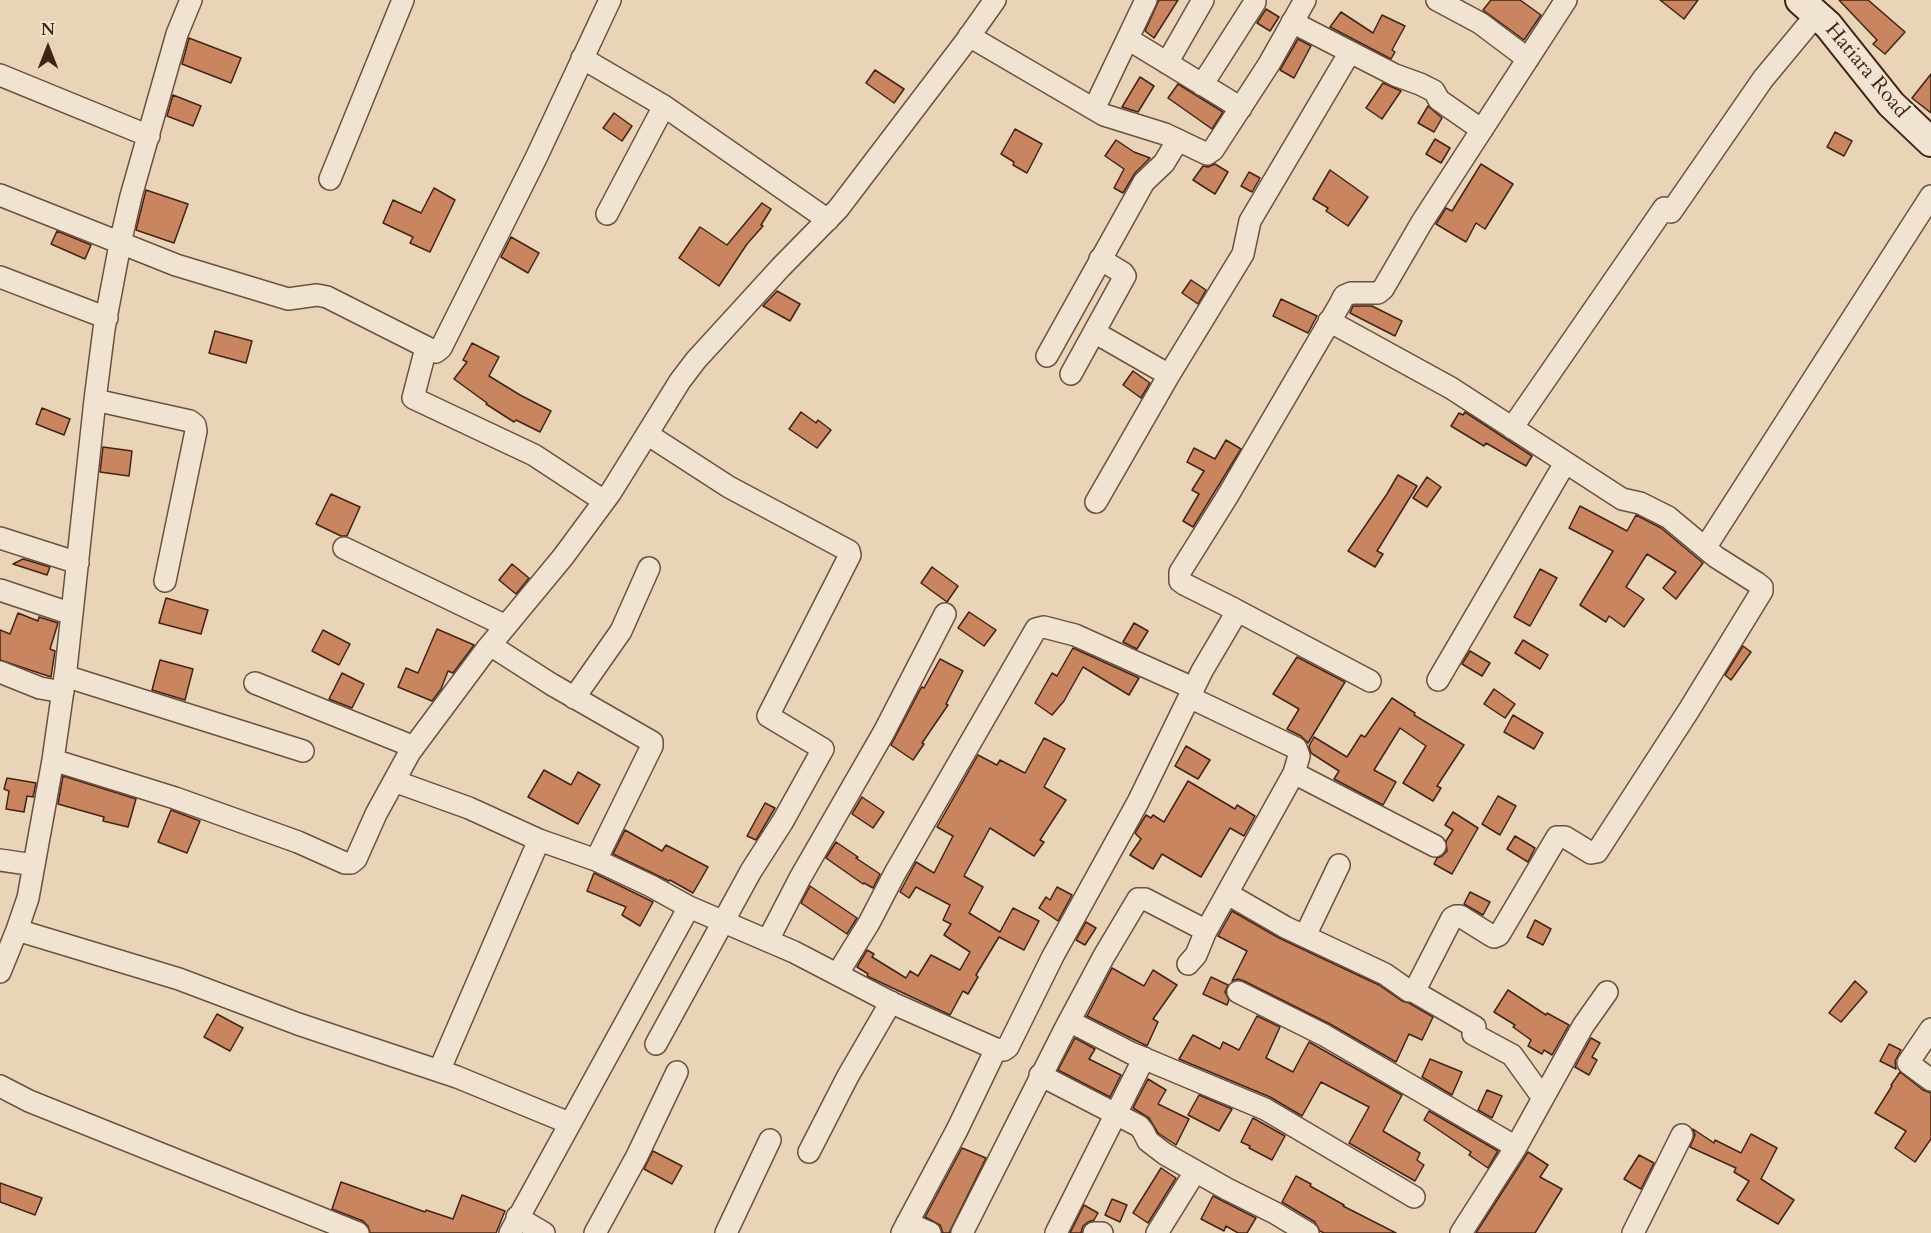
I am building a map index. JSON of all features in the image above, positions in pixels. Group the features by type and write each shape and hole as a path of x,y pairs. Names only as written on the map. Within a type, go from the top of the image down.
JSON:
{"street":[{"path":"0,972 28,898 53,760 64,684 95,400 120,244 131,196 177,34 191,0"},
{"path":"330,179 403,0"},
{"path":"0,195 176,265 288,299 327,297 436,352 441,348 536,159 610,0"},
{"path":"53,760 175,798 298,843 345,863 351,863 356,859 394,781 414,747 490,645 563,556 604,501 680,381 696,360 781,267 828,220 994,0"},
{"path":"1094,109 1146,0"},
{"path":"1167,63 1203,0"},
{"path":"969,36 1111,118 1165,134 1204,153 1210,153 1269,64 1305,0"},
{"path":"1437,0 1480,23 1528,59"},
{"path":"1370,681 1184,584 1180,581 1180,572 1227,497 1344,297 1351,293 1378,293 1383,289 1422,222 1566,0"},
{"path":"1202,84 1255,2"},
{"path":"1512,428 1763,79 1808,5"},
{"name":"Hatiara Road","path":"1808,5 1891,104 1931,142"},
{"path":"1292,22 1395,75 1434,91 1439,100 1482,130"},
{"path":"1128,39 1241,108"},
{"path":"1096,502 1169,375 1243,254 1250,221 1350,52"},
{"path":"582,58 664,106 828,220"},
{"path":"0,75 149,136"},
{"path":"607,214 664,106"},
{"path":"1047,356 1144,182 1164,163 1178,140"},
{"path":"1706,548 1931,196"},
{"path":"1071,374 1125,276 1100,259"},
{"path":"0,276 107,318"},
{"path":"1329,321 1451,388 1622,499 1641,503 1668,517 1716,557 1762,587 1762,591 1695,700 1597,852 1591,853 1565,837 1557,837 1497,936 1492,936 1460,916 1452,918 1418,988 1413,992"},
{"path":"1094,332 1169,375"},
{"path":"426,348 413,398 534,455 604,501"},
{"path":"95,400 190,421 195,425 196,432 165,581"},
{"path":"647,434 729,487 850,553 768,716 823,749 783,821 751,871 656,1044"},
{"path":"1438,680 1565,463"},
{"path":"0,538 78,563"},
{"path":"344,548 506,626"},
{"path":"574,698 621,631 649,568"},
{"path":"0,590 72,614"},
{"path":"394,781 468,808 539,840 596,860 689,907 768,940 838,973 854,984 891,1002 1000,1050 1008,1047 1053,956 1137,802 1191,693 1235,615 1234,609"},
{"path":"768,940 800,878 884,732 945,614"},
{"path":"838,973 869,923 895,873 1036,629 1044,627 1075,635 1296,748 1299,756 1294,773 1205,933 1196,955 1188,964"},
{"path":"490,645 653,744 596,860"},
{"path":"0,672 40,688 64,684 303,751"},
{"path":"255,683 414,747"},
{"path":"1294,773 1435,846"},
{"path":"439,1071 539,840"},
{"path":"0,860 34,865"},
{"path":"1305,936 1339,865"},
{"path":"1228,894 1305,936 1385,974 1474,1030 1512,1055 1543,1098"},
{"path":"962,1233 1069,1021 1138,899 1145,898 1199,927 1205,933"},
{"path":"544,1233 513,1225 689,907"},
{"path":"17,930 179,979 298,1024 439,1071 569,1124"},
{"path":"1238,992 1324,1035 1516,1147"},
{"path":"1461,1233 1516,1147 1583,1026 1607,992"},
{"path":"809,1152 848,1076 891,1002"},
{"path":"1069,1021 1144,1058 1265,1109 1414,1197"},
{"path":"1931,1029 1908,1063 1931,1080"},
{"path":"930,1233 905,1228 957,1130 996,1049"},
{"path":"1056,1233 1144,1058"},
{"path":"595,1233 637,1156 677,1072"},
{"path":"1041,1075 1139,1126 1148,1141 1195,1172 1268,1209 1308,1233"},
{"path":"0,1086 29,1101 358,1233"},
{"path":"1633,1233 1682,1135"},
{"path":"726,1233 770,1140"},
{"path":"1157,1233 1195,1172"},
{"path":"1094,1233 1102,1233"}],"building":[{"path":"1159,0 1178,0 1154,38 1145,31"},
{"path":"1491,0 1520,0 1541,15 1524,40 1483,10"},
{"path":"1660,0 1698,0 1684,19"},
{"path":"1839,0 1868,0 1905,32 1885,54 1873,44 1877,40"},
{"path":"1266,9 1279,17 1270,31 1257,23"},
{"path":"1341,12 1373,33 1382,15 1405,26 1392,50 1395,52 1391,59 1330,27"},
{"path":"189,38 241,58 231,83 182,64"},
{"path":"1298,39 1311,46 1294,78 1280,70"},
{"path":"875,70 904,89 894,103 866,83"},
{"path":"1931,74 1931,113 1912,98"},
{"path":"1140,77 1154,86 1138,112 1122,107"},
{"path":"1383,83 1401,91 1382,119 1366,108"},
{"path":"1178,84 1223,112 1212,129 1168,98"},
{"path":"173,95 201,106 193,126 167,116"},
{"path":"1428,106 1442,118 1434,132 1418,123"},
{"path":"614,113 632,126 622,141 603,128"},
{"path":"1015,129 1042,144 1027,173 1013,165 1014,162 1001,154"},
{"path":"1835,132 1852,141 1844,156 1827,147"},
{"path":"1435,139 1450,148 1441,163 1426,154"},
{"path":"1116,140 1134,152 1150,158 1135,173 1123,193 1114,188 1124,169 1105,156"},
{"path":"1215,164 1228,172 1215,194 1193,180 1203,166 1208,167"},
{"path":"1481,164 1513,184 1485,229 1476,223 1466,242 1436,224 1446,208 1452,211"},
{"path":"1330,170 1368,197 1348,226 1326,211 1328,208 1313,199"},
{"path":"1249,172 1260,178 1252,192 1241,186"},
{"path":"434,188 455,200 430,252 410,243 413,237 383,223 393,200 421,213"},
{"path":"146,190 188,204 174,243 136,230"},
{"path":"762,203 771,209 761,225 763,226 747,244 719,286 679,258 700,227 727,245"},
{"path":"57,231 91,245 85,259 51,244"},
{"path":"511,237 539,253 528,273 501,257"},
{"path":"1191,280 1206,290 1198,304 1182,293"},
{"path":"777,291 800,304 790,321 763,306"},
{"path":"1281,299 1317,316 1308,333 1273,316"},
{"path":"1353,306 1372,306 1402,321 1395,336 1350,313"},
{"path":"215,331 252,341 246,363 209,353"},
{"path":"472,343 499,357 489,376 551,411 540,432 516,420 514,422 454,379 467,362 463,360"},
{"path":"1133,371 1150,383 1141,398 1123,385"},
{"path":"42,408 70,419 64,435 36,424"},
{"path":"801,412 816,423 818,420 831,430 817,448 789,429"},
{"path":"1465,412 1532,456 1526,466 1486,443 1484,446 1451,426 1459,413 1463,415"},
{"path":"1226,440 1241,449 1193,527 1183,521 1199,494 1192,490 1204,471 1187,462 1194,448 1215,459"},
{"path":"103,447 132,451 129,476 100,472"},
{"path":"1398,475 1417,486 1377,551 1383,554 1375,567 1348,551"},
{"path":"1427,477 1441,487 1427,507 1413,498"},
{"path":"331,494 360,507 347,536 341,536 316,524"},
{"path":"1580,506 1627,531 1636,515 1661,528 1703,563 1676,599 1663,588 1676,572 1647,554 1626,587 1644,599 1624,627 1609,616 1606,622 1580,605 1613,551 1569,528"},
{"path":"23,559 50,567 47,575 13,564"},
{"path":"512,564 529,578 516,594 499,580"},
{"path":"932,567 958,586 947,602 921,583"},
{"path":"1540,569 1557,578 1530,626 1514,617"},
{"path":"166,598 208,610 201,634 159,623"},
{"path":"969,612 996,630 984,646 958,628"},
{"path":"18,613 38,621 39,617 58,623 50,649 55,651 51,677 0,660 0,630 10,634"},
{"path":"1134,623 1148,631 1137,649 1123,642"},
{"path":"437,629 474,645 453,673 448,671 441,689 432,701 398,687 406,668 418,673"},
{"path":"323,630 350,644 339,665 312,651"},
{"path":"1523,640 1548,655 1540,669 1515,653"},
{"path":"1743,646 1751,652 1731,680 1725,675"},
{"path":"1073,648 1139,678 1129,695 1083,667 1064,701 1052,715 1035,703 1052,673 1057,676"},
{"path":"1470,651 1490,663 1482,676 1462,664"},
{"path":"1297,657 1345,682 1308,743 1301,736 1287,729 1299,709 1273,694"},
{"path":"940,659 963,671 946,704 948,705 913,760 891,745 921,688 924,688"},
{"path":"160,660 193,669 185,700 152,690"},
{"path":"342,673 364,684 352,708 329,699"},
{"path":"1494,689 1515,704 1505,718 1484,704"},
{"path":"1392,698 1415,713 1414,715 1464,745 1437,786 1441,788 1433,801 1403,783 1426,746 1400,728 1374,770 1396,782 1383,805 1334,779 1339,771 1311,753 1309,746 1314,737 1347,757 1361,735 1365,737"},
{"path":"1513,715 1543,733 1534,749 1504,732"},
{"path":"1044,738 1065,749 1044,787 1066,800 1040,840 1044,842 1034,856 990,828 964,876 983,887 969,913 1000,932 1013,908 1039,921 1024,950 999,937 976,975 978,977 968,994 963,991 950,1015 867,976 868,974 857,967 867,950 874,954 872,957 906,978 910,971 918,976 931,955 960,970 970,952 944,935 951,924 943,920 950,905 916,887 909,898 900,892 916,862 934,873 953,836 937,827 978,755 997,765 1000,760 1025,773"},
{"path":"1186,746 1210,760 1198,779 1175,766"},
{"path":"544,770 571,785 578,772 600,785 578,824 528,797"},
{"path":"63,776 136,799 128,827 103,821 104,817 58,804"},
{"path":"7,778 36,783 33,797 27,796 24,812 6,809 9,791 4,789"},
{"path":"1188,781 1235,809 1237,805 1255,816 1244,836 1230,828 1201,877 1162,854 1153,869 1130,855 1141,839 1135,833 1146,815 1151,818 1153,815 1164,822"},
{"path":"1498,796 1516,806 1500,835 1482,824"},
{"path":"862,797 884,812 873,828 852,814"},
{"path":"765,803 775,808 756,840 747,836"},
{"path":"171,810 200,821 187,853 158,842"},
{"path":"1453,812 1478,828 1452,874 1434,864 1437,858 1447,851 1446,841 1453,830 1445,825"},
{"path":"625,830 662,851 666,845 708,867 693,893 613,854"},
{"path":"1515,836 1535,848 1528,862 1507,849"},
{"path":"836,842 880,874 873,888 863,884 826,858"},
{"path":"594,873 653,902 640,926 622,915 626,907 587,891"},
{"path":"810,886 857,918 847,934 801,903"},
{"path":"1057,887 1072,895 1058,921 1039,908 1046,897 1050,900"},
{"path":"1470,892 1490,902 1483,915 1464,904"},
{"path":"1232,911 1279,938 1379,985 1402,1001 1433,1017 1422,1040 1409,1034 1396,1062 1330,1024 1244,981 1238,979 1232,981 1247,951 1218,936"},
{"path":"1535,920 1551,929 1543,945 1527,937"},
{"path":"1086,922 1096,928 1085,945 1076,940"},
{"path":"1112,968 1144,986 1153,970 1177,985 1153,1019 1158,1022 1147,1046 1087,1016"},
{"path":"1211,977 1228,985 1225,992 1229,1000 1227,1005 1203,994"},
{"path":"1855,981 1867,992 1841,1022 1829,1013"},
{"path":"1508,990 1546,1015 1547,1013 1569,1025 1552,1055 1544,1050 1542,1054 1528,1046 1531,1040 1513,1027 1515,1025 1494,1012"},
{"path":"217,1014 243,1028 230,1051 204,1037"},
{"path":"1257,1016 1280,1027 1266,1058 1293,1072 1309,1042 1402,1095 1383,1131 1420,1153 1417,1160 1424,1165 1415,1181 1349,1143 1369,1107 1321,1082 1302,1116 1270,1097 1179,1059 1193,1035 1220,1049 1223,1042 1239,1050"},
{"path":"1075,1038 1095,1049 1089,1059 1121,1075 1110,1097 1058,1070"},
{"path":"1591,1038 1600,1043 1592,1057 1597,1060 1589,1075 1575,1067"},
{"path":"1889,1044 1901,1050 1895,1061 1896,1069 1880,1061"},
{"path":"1430,1059 1462,1072 1452,1095 1422,1077"},
{"path":"1900,1072 1923,1090 1931,1093 1931,1139 1915,1162 1895,1148 1906,1131 1875,1113"},
{"path":"1148,1079 1166,1090 1158,1104 1189,1119 1176,1145 1158,1133 1149,1118 1133,1108"},
{"path":"1487,1090 1502,1096 1492,1118 1478,1110"},
{"path":"1199,1095 1232,1109 1219,1131 1188,1115"},
{"path":"1429,1111 1498,1151 1488,1168 1469,1155 1471,1152 1424,1120"},
{"path":"1253,1118 1285,1136 1272,1160 1241,1142"},
{"path":"1693,1129 1714,1143 1715,1140 1741,1153 1751,1134 1777,1148 1761,1179 1794,1200 1778,1224 1737,1200 1749,1181 1734,1172 1736,1168 1690,1147 1695,1135"},
{"path":"962,1148 986,1158 949,1233 943,1233 940,1225 925,1217"},
{"path":"653,1151 682,1166 672,1184 644,1169"},
{"path":"1528,1152 1548,1165 1540,1177 1562,1189 1535,1233 1476,1233"},
{"path":"1639,1155 1654,1163 1641,1189 1624,1179"},
{"path":"1161,1168 1176,1178 1148,1223 1133,1213"},
{"path":"1296,1176 1343,1206 1396,1233 1324,1233 1320,1231 1315,1222 1282,1202"},
{"path":"341,1182 425,1212 426,1210 453,1219 462,1195 505,1211 496,1233 370,1233 363,1221 332,1209"},
{"path":"0,1183 42,1198 35,1215 0,1202"},
{"path":"1213,1196 1256,1218 1247,1233 1238,1233 1226,1226 1224,1231 1201,1219"},
{"path":"1112,1199 1127,1205 1120,1222 1105,1215"},
{"path":"1084,1205 1098,1213 1094,1220 1083,1226 1081,1233 1070,1233"}]}
